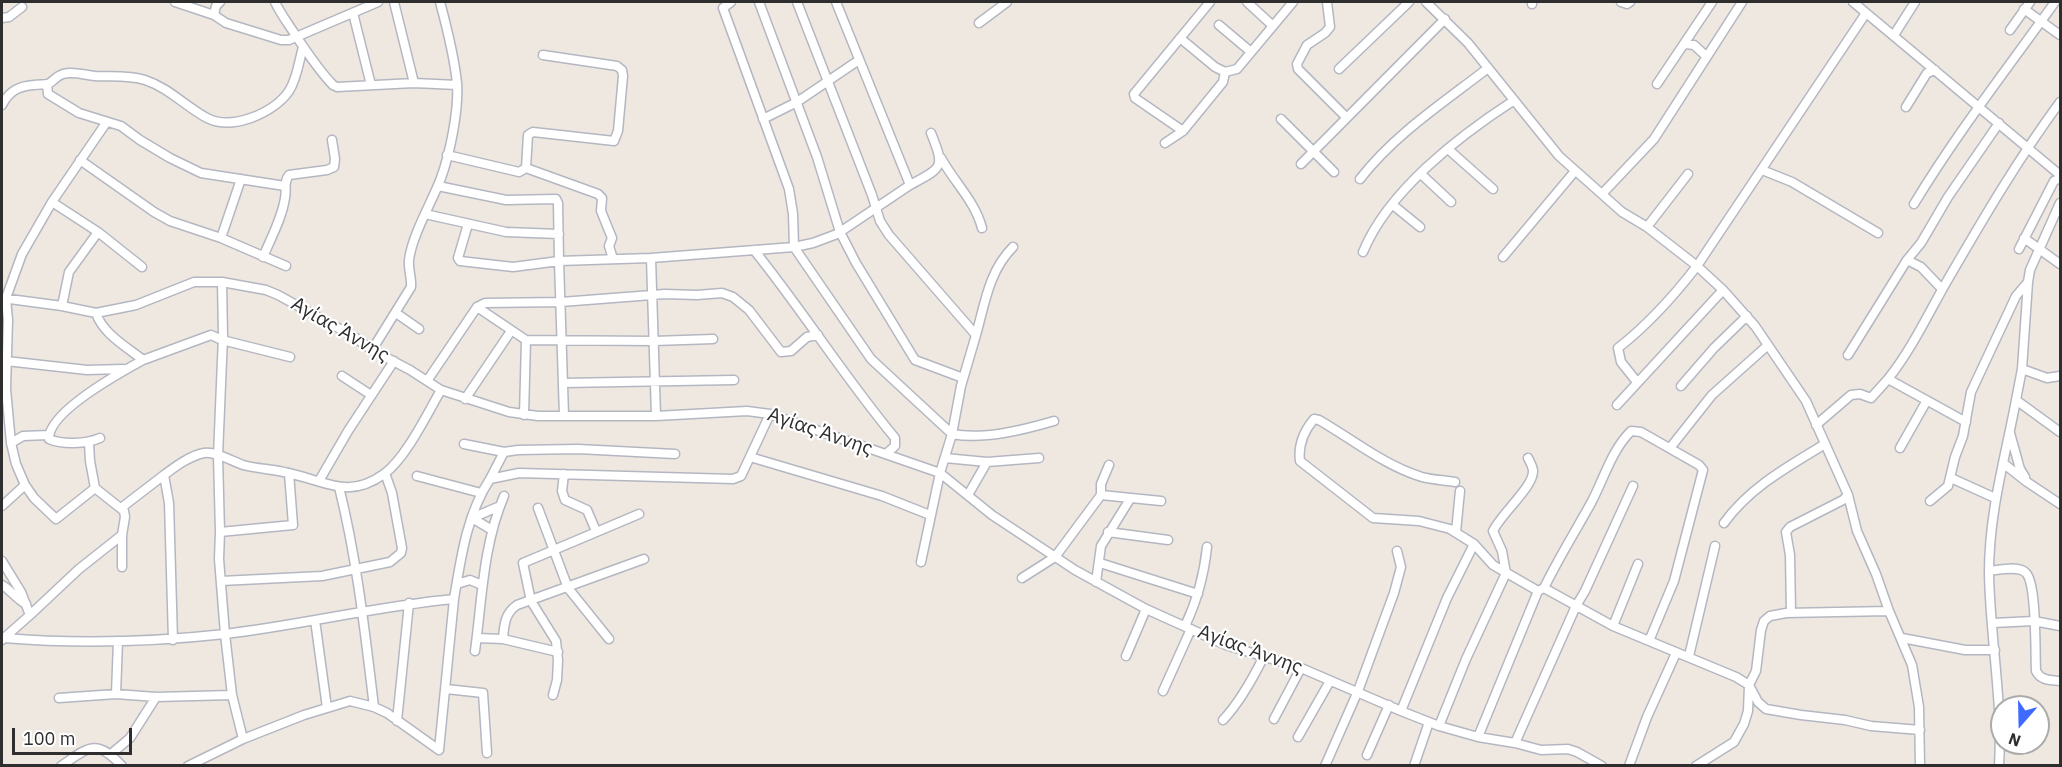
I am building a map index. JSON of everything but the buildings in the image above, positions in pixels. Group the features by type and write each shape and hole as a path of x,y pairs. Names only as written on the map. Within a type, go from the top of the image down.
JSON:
{"street":[{"path":"175,2 214,15 226,23 281,40 289,40 378,2"},
{"path":"214,15 216,6 220,2"},
{"path":"275,2 289,27 333,85 338,87 414,83 457,85"},
{"path":"394,2 414,83"},
{"path":"372,350 411,287 409,260 425,214 438,186 447,155 457,85 451,45 440,2"},
{"path":"759,2 817,157 840,232 855,262 915,360 963,378"},
{"path":"796,2 872,195 880,221 889,235 976,335"},
{"path":"836,2 910,185"},
{"path":"979,23 1007,2"},
{"path":"1182,131 1135,98 1134,94 1210,2"},
{"path":"1247,2 1273,26"},
{"path":"1180,38 1215,67 1225,72 1237,69 1293,2"},
{"path":"1328,2 1330,27 1307,45 1297,63 1298,69 1346,117"},
{"path":"1339,69 1409,2"},
{"path":"1426,2 1468,43 1559,156 1622,212 1647,227 1697,266 1723,290 1747,316 1806,401 1848,495 1854,523 1876,574 1888,611 1902,638 1915,677 1919,707 1920,765"},
{"path":"1621,2 1627,4 1630,2"},
{"path":"1657,84 1712,2"},
{"path":"1602,194 1654,139 1742,2"},
{"path":"1853,2 2061,176 2054,181 2019,249"},
{"path":"1894,35 1915,2"},
{"path":"1914,204 1943,155 2055,2"},
{"path":"725,4 789,189 793,214 794,247 871,359 952,434 985,435 1054,421"},
{"path":"2010,30 2027,5 2040,21 2061,34"},
{"path":"2,18 9,17 22,7"},
{"path":"353,13 371,85"},
{"path":"1637,382 1621,362 1618,348 1667,304 1697,266 1866,13"},
{"path":"1301,164 1445,19"},
{"path":"1220,25 1251,52"},
{"path":"1685,44 1694,45 1706,56"},
{"path":"3,101 15,89 24,85 47,84 57,76 66,73 142,79 171,92 209,119 224,122 239,121 266,111 290,90 303,47"},
{"path":"526,168 528,135 531,133 614,141 618,131 622,70 617,66 543,55"},
{"path":"763,119 797,102 859,60"},
{"path":"1360,179 1385,148 1488,68"},
{"path":"1906,107 1927,73 1935,70"},
{"path":"1165,143 1182,131 1223,82 1225,72"},
{"path":"47,84 48,94 79,113 121,126 140,140 191,169 201,173 285,186"},
{"path":"1363,252 1371,234 1421,174 1481,122 1513,100"},
{"path":"1816,425 1851,395 1860,394 1870,398 1874,396 1903,361 1942,289 2027,148 2061,102"},
{"path":"1281,119 1334,172"},
{"path":"95,488 56,519 34,498 25,485 16,464 11,443 6,361 8,320 4,298 22,254 52,202 106,123"},
{"path":"1848,355 1948,197 1999,123"},
{"path":"931,133 941,158 976,210 982,228"},
{"path":"263,257 280,215 285,197 285,181 289,175 334,167 332,140"},
{"path":"1448,149 1492,189"},
{"path":"447,155 519,172 526,168 598,194 602,198 601,211 612,238 609,246 613,259"},
{"path":"468,224 458,258 460,261 513,267 559,261 651,258 794,247 825,240 840,232 937,169 941,158"},
{"path":"80,160 154,212 286,266"},
{"path":"1761,170 1792,182 1878,233"},
{"path":"1503,257 1575,171"},
{"path":"1421,174 1451,202"},
{"path":"1647,227 1688,174"},
{"path":"221,238 241,179"},
{"path":"438,186 506,201 556,200 558,204 564,416"},
{"path":"52,202 98,232 142,267"},
{"path":"1999,765 2000,731 1989,571 1991,528 1995,498 2022,369 2028,282 2061,203"},
{"path":"1393,205 1419,227"},
{"path":"425,214 506,232 559,234"},
{"path":"62,306 69,272 98,232"},
{"path":"2025,238 2061,264"},
{"path":"921,562 963,378 994,272 1003,257 1013,247"},
{"path":"754,250 896,438 895,446 886,454"},
{"path":"651,258 656,416"},
{"path":"1907,260 1921,267 1942,289"},
{"name":"Αγίας Άννης","path":"4,298 96,313 136,305 194,282 222,282 266,290 278,295 353,336 372,350 441,390 524,415 656,416 747,411 770,414 940,473 992,515 1096,582 1146,609 1226,645 1301,668 1439,726 1478,738 1515,743 1541,750 1568,749 1602,765"},
{"path":"222,282 218,456 219,559 232,695 243,739"},
{"path":"1930,501 1948,486 1966,422 1971,392 2016,296 2028,282"},
{"path":"1617,405 1723,290"},
{"path":"427,381 477,307 485,303 561,302 722,293 733,297 749,310 783,353 790,351 807,337 818,334"},
{"path":"477,307 526,340 714,339"},
{"path":"96,313 100,324 106,330 144,360"},
{"path":"396,313 419,328"},
{"path":"1681,386 1714,348 1747,316"},
{"path":"465,399 511,331"},
{"path":"48,435 54,424 76,402 105,381 144,360 211,335 222,340 290,357"},
{"path":"524,415 526,340"},
{"path":"1670,448 1712,396 1768,345"},
{"path":"6,361 87,370 127,369"},
{"path":"319,481 394,361"},
{"path":"2022,369 2047,378 2061,376"},
{"path":"342,376 371,395"},
{"path":"1888,379 1966,422"},
{"path":"563,383 734,380"},
{"path":"121,508 181,463 202,453 246,466 289,473 339,487 361,486 385,473 402,455 441,390"},
{"path":"2016,400 2061,432"},
{"path":"1900,448 1926,402"},
{"path":"490,479 519,473 733,479 741,476 770,414"},
{"path":"1455,482 1422,477 1406,470 1350,440 1319,420 1314,419 1307,427 1302,440 1300,461 1373,518 1428,523 1456,532 1474,544 1493,565 1506,573 1613,626 1720,669 1749,685 1758,702 1766,709 1871,726 1920,730"},
{"path":"1478,738 1541,590 1592,501 1617,448 1631,431 1641,432 1699,465 1702,470 1674,581 1649,641"},
{"path":"2010,432 2020,469 2027,482"},
{"path":"11,443 23,436 48,435"},
{"path":"48,435 49,439 55,441 89,443 100,438"},
{"path":"89,443 95,488 121,508 126,517 122,535 123,567"},
{"path":"464,444 504,452 578,449 675,454"},
{"path":"1724,523 1742,502 1772,476 1825,444"},
{"path":"188,765 243,739 350,701 374,707 439,750 454,598 463,546 481,493 504,452"},
{"path":"750,457 882,496 930,515"},
{"path":"945,458 987,462 1039,458"},
{"path":"1439,726 1466,659 1506,573 1502,551 1493,531 1532,478 1533,470 1528,458"},
{"path":"968,495 987,462"},
{"path":"2003,463 2061,504"},
{"path":"1022,579 1055,557 1101,495 1101,484 1109,465"},
{"path":"220,532 292,525 289,473"},
{"path":"221,581 305,578 390,562 401,553 402,548 395,507 385,473"},
{"path":"564,474 562,491 565,500 587,510 596,531"},
{"path":"164,475 169,503 173,640"},
{"path":"417,476 481,493"},
{"path":"1951,478 1995,498"},
{"path":"2,506 25,485"},
{"path":"1515,743 1633,486"},
{"path":"339,487 356,568 374,707"},
{"path":"1456,532 1460,491"},
{"path":"1101,495 1161,501"},
{"path":"1791,613 1790,555 1786,532 1790,527 1843,500 1848,495"},
{"path":"475,651 482,585 492,530 504,496"},
{"path":"1096,582 1101,546 1130,499"},
{"path":"472,518 500,506"},
{"path":"538,508 568,588 609,639"},
{"path":"553,695 557,680 556,641 531,601 523,563 639,514"},
{"path":"472,518 492,530"},
{"path":"1108,532 1168,540"},
{"path":"3,639 80,569 122,535"},
{"path":"1401,711 1447,598 1474,544"},
{"path":"1689,656 1715,546"},
{"path":"1163,691 1188,627 1204,570 1207,547"},
{"path":"1325,765 1358,691 1400,574 1401,567 1397,551"},
{"path":"504,639 507,618 517,605 644,559"},
{"path":"2,561 21,592 30,615"},
{"path":"1100,563 1198,594"},
{"path":"1613,626 1638,564"},
{"path":"1989,571 2020,569 2026,572 2031,581 2034,597 2036,671 2045,680 2061,681"},
{"path":"457,584 470,580 482,585"},
{"path":"2,585 9,589 18,600 26,604"},
{"path":"3,639 173,640 265,629 409,603 454,598"},
{"path":"397,721 409,603"},
{"path":"1126,656 1146,609"},
{"path":"1696,765 1734,742 1744,724 1748,711 1749,685 1756,671 1761,630 1764,621 1770,616 1791,613 1888,611"},
{"path":"315,620 327,708"},
{"path":"1993,623 2034,621 2061,626"},
{"path":"477,638 504,639 558,652"},
{"path":"1902,638 1965,650 1995,650"},
{"path":"116,694 118,641"},
{"path":"1629,765 1647,717 1676,653"},
{"path":"1223,720 1233,710 1248,687 1263,658"},
{"path":"1275,719 1301,668"},
{"path":"1298,737 1330,681"},
{"path":"446,689 483,693 487,753"},
{"path":"59,698 116,694 156,697 232,695"},
{"path":"111,754 130,738 156,697"},
{"path":"1367,755 1389,705"},
{"path":"1414,765 1429,722"},
{"path":"62,765 86,749 100,748 111,754 122,765"}]}
